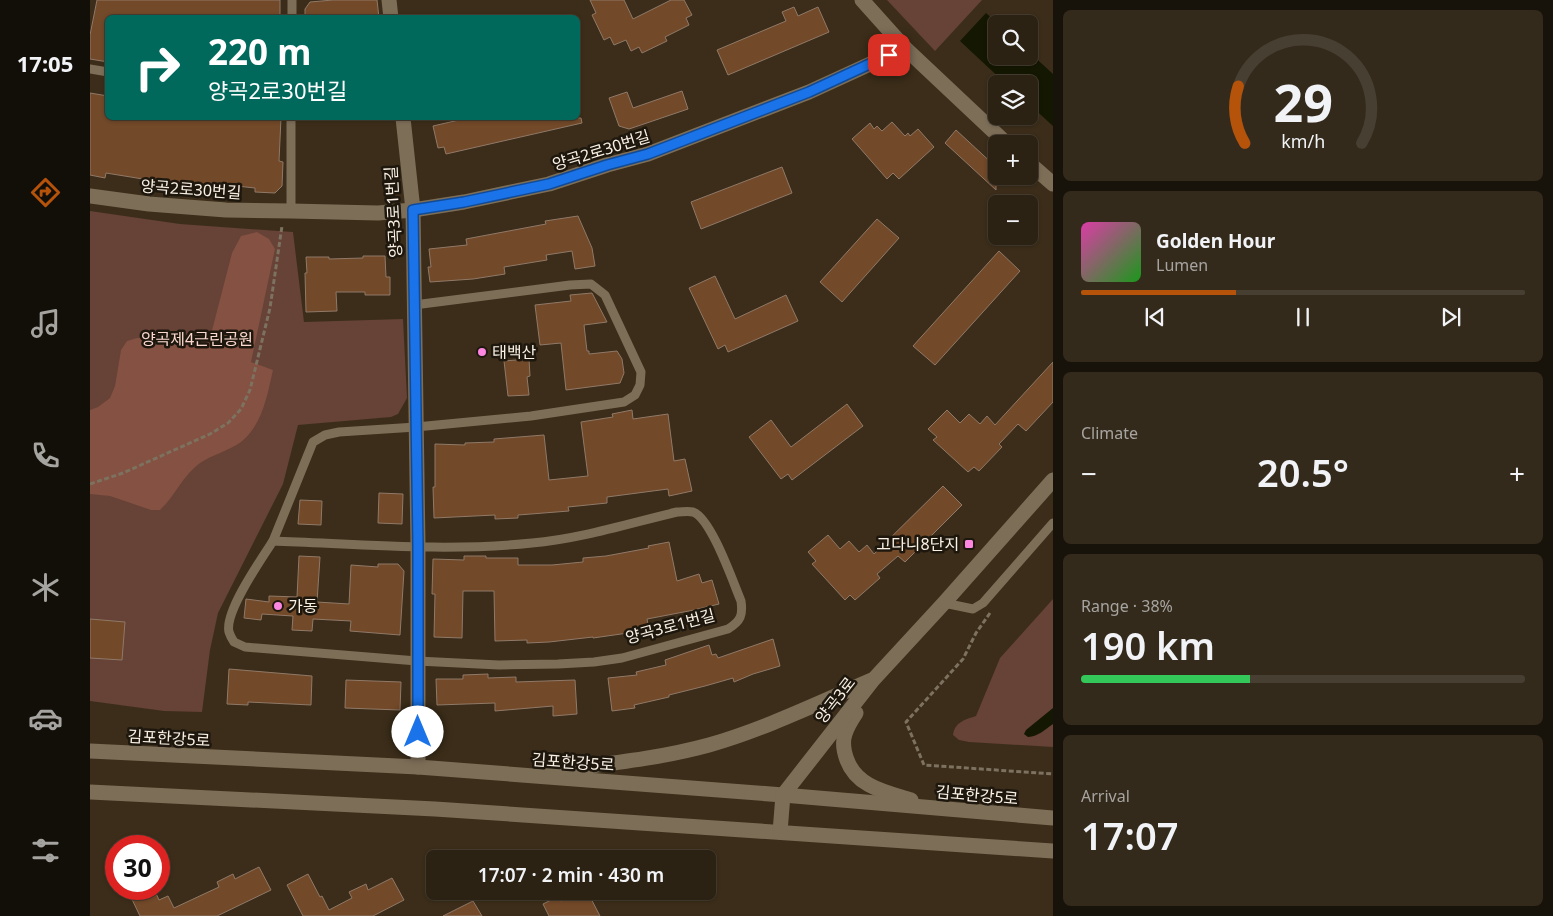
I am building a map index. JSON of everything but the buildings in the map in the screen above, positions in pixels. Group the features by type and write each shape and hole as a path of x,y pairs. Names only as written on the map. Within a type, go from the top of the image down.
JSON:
{"street":[{"path":"389,0 391,15"},
{"path":"862,0 904,48 997,135"},
{"name":"양곡2로30번길","path":"90,196 148,204 226,210 291,212 378,213 464,202 549,184 648,154 809,92 904,48"},
{"name":"양곡3로1번길","path":"403,120 413,210 418,546 418,768"},
{"path":"1038,171 1053,184"},
{"name":"양곡3로","path":"783,795 873,680 944,604 1053,480"},
{"path":"518,775 655,758 709,745 745,734 873,680"},
{"path":"873,680 845,734 844,752 851,770 865,783 880,790 946,810"},
{"name":"김포한강5로","path":"90,751 418,768 783,795 1053,818"},
{"path":"90,792 435,809 1053,851"},
{"path":"780,832 783,795"}],"lane":[{"path":"292,0 292,15"},
{"path":"90,69 105,72"},
{"path":"291,120 291,212"},
{"name":"양곡3로1번길","path":"273,541 418,546 498,546 566,538 677,512 692,512 702,518 712,533 741,601 742,611 737,624 728,629 622,658 594,662 499,665 417,661 245,647 234,642 228,630 231,616 254,571 273,541 313,442 325,435 339,432 531,416 624,402 635,395 640,385 641,372 605,294 591,284 414,305"},
{"path":"944,604 973,609 983,603 1053,523"}],"path":[{"path":"90,484 123,473 210,434 228,423 241,409 250,390 270,308 282,226"},
{"path":"995,606 976,633 963,659 906,722 924,765 1053,774"}],"green space":[{"path":"887,0 982,0 935,51"},
{"name":"양곡제4근린공원","path":"90,211 180,224 293,232 304,322 403,319 407,398 398,414 391,417 298,425 283,484 218,613 210,650 202,712 164,711 90,701"},
{"path":"1053,599 1053,747 959,740 953,735 956,727 964,720 976,716 1000,658"}],"shaded area":[{"path":"986,13 988,15 988,65 1038,65 1038,60 1053,74 1053,126 1038,112 1038,75 996,75 960,41"},
{"path":"257,232 269,239 275,249 251,362 273,370 263,409 254,427 241,442 205,460 194,468 160,510 151,510 110,496 90,494 90,410 98,407 110,398 115,386 121,350 127,341 137,338 151,337 193,347 209,342 232,253 241,236"},
{"path":"1053,708 1053,724 1035,735 1028,737 1024,734 1026,730"}],"place":[{"name":"태백산","path":"482,352"},
{"name":"고다니8단지","path":"969,544"},
{"name":"가동","path":"278,606"}],"route":[{"path":"418,732 418,546 413,210 464,202 549,184 648,154 809,92 889,55"}]}
